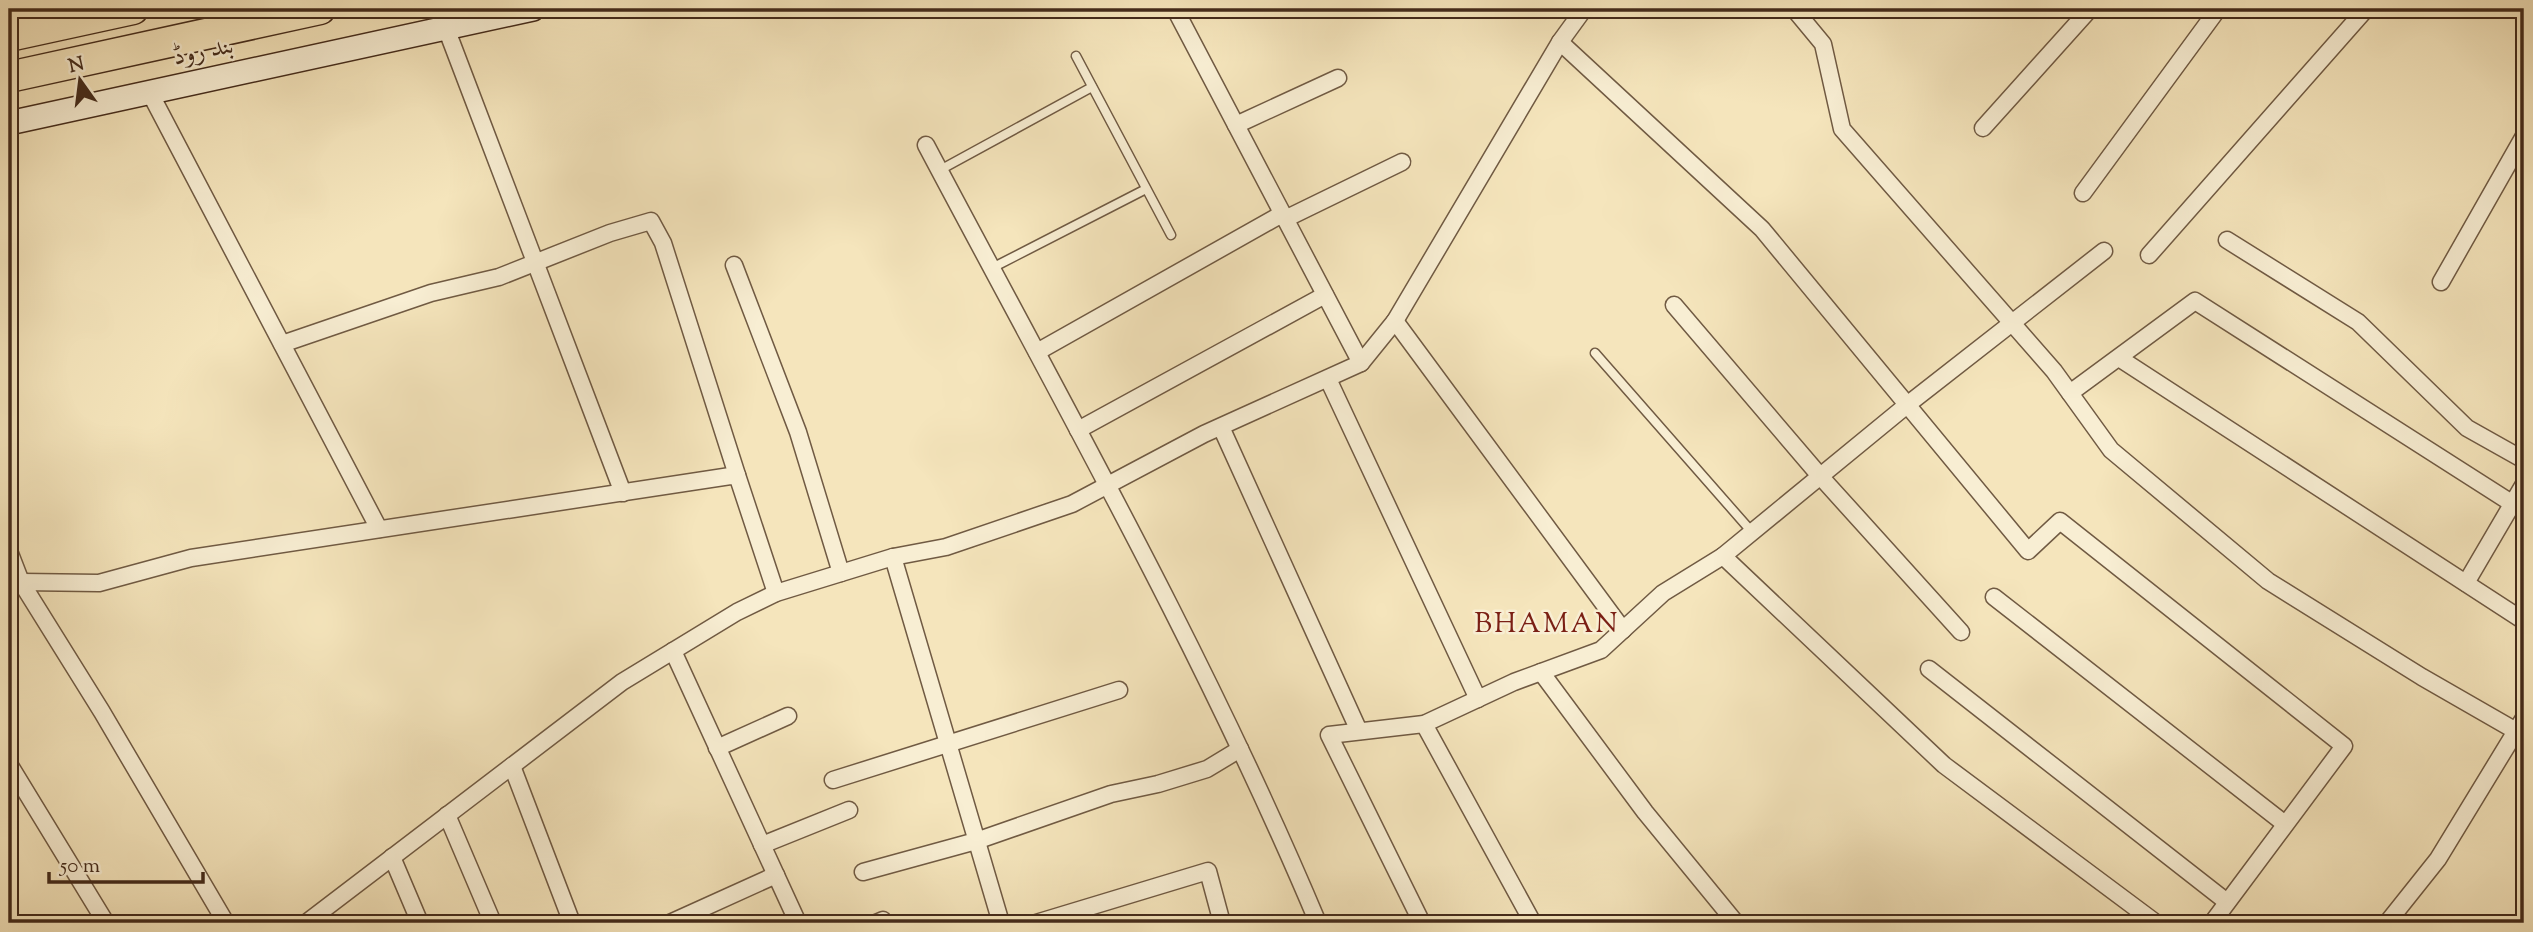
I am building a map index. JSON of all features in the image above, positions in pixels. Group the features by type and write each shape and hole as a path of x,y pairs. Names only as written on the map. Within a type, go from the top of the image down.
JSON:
{"highway":[{"path":"9,36 133,9"},
{"path":"9,77 320,9"}],"main road":[{"name":"بند روڈ","path":"9,123 533,9"}],"street":[{"path":"1175,9 1361,363"},
{"path":"309,922 622,682 737,612 776,593 893,557 958,543 1072,504 1221,427 1361,363 1395,321 1560,42 1584,9"},
{"path":"1794,9 1823,44 1842,129 2054,371 2110,450 2269,582 2422,677 2522,723 2438,859 2387,923"},
{"path":"1983,128 2090,9"},
{"path":"2083,193 2218,9"},
{"path":"2149,255 2366,9"},
{"path":"446,28 623,493"},
{"path":"1560,42 1762,229 2028,551 2060,521 2344,746 2212,923"},
{"path":"1236,125 1338,78"},
{"path":"150,93 379,529"},
{"path":"2441,282 2524,136"},
{"path":"926,145 1107,485 1240,749 1278,828 1318,923"},
{"path":"1037,352 1284,216 1402,162"},
{"path":"282,344 431,293 499,276 610,233 651,221 663,243 776,593"},
{"path":"2227,240 2358,322 2467,428 2524,460"},
{"path":"1422,923 1329,735 1424,724 1541,672 1601,650 1663,593 1723,556 1907,405 2104,251"},
{"path":"734,265 798,432 841,573"},
{"path":"1078,430 1325,295"},
{"path":"2070,393 2194,301 2513,504"},
{"path":"1674,305 1820,476 1961,632"},
{"path":"1395,321 1623,629"},
{"path":"2119,358 2524,621"},
{"path":"1328,379 1478,699"},
{"path":"1221,427 1359,732"},
{"path":"15,583 99,583 191,558 737,475"},
{"path":"2466,583 2524,484"},
{"path":"9,551 15,583 102,712 226,923"},
{"path":"1723,556 1944,765 2156,923"},
{"path":"893,557 1001,923"},
{"path":"1994,597 2286,824"},
{"path":"673,650 797,923"},
{"path":"1929,668 2227,902"},
{"path":"1541,672 1645,812 1735,923"},
{"path":"833,780 1119,690"},
{"path":"717,748 788,716"},
{"path":"1424,724 1533,923"},
{"path":"863,872 976,841 1111,794 1208,769 1240,749"},
{"path":"9,764 106,923"},
{"path":"512,766 572,923"},
{"path":"762,845 849,810"},
{"path":"447,815 493,923"},
{"path":"392,857 420,923"},
{"path":"1036,923 1208,870 1222,923"},
{"path":"670,923 776,875"}],"lane":[{"path":"1076,56 1171,235"},
{"path":"940,170 1092,87"},
{"path":"992,268 1146,189"},
{"path":"1595,353 1752,532"}],"district":[{"name":"BHAMAN","path":"1547,625"}]}
